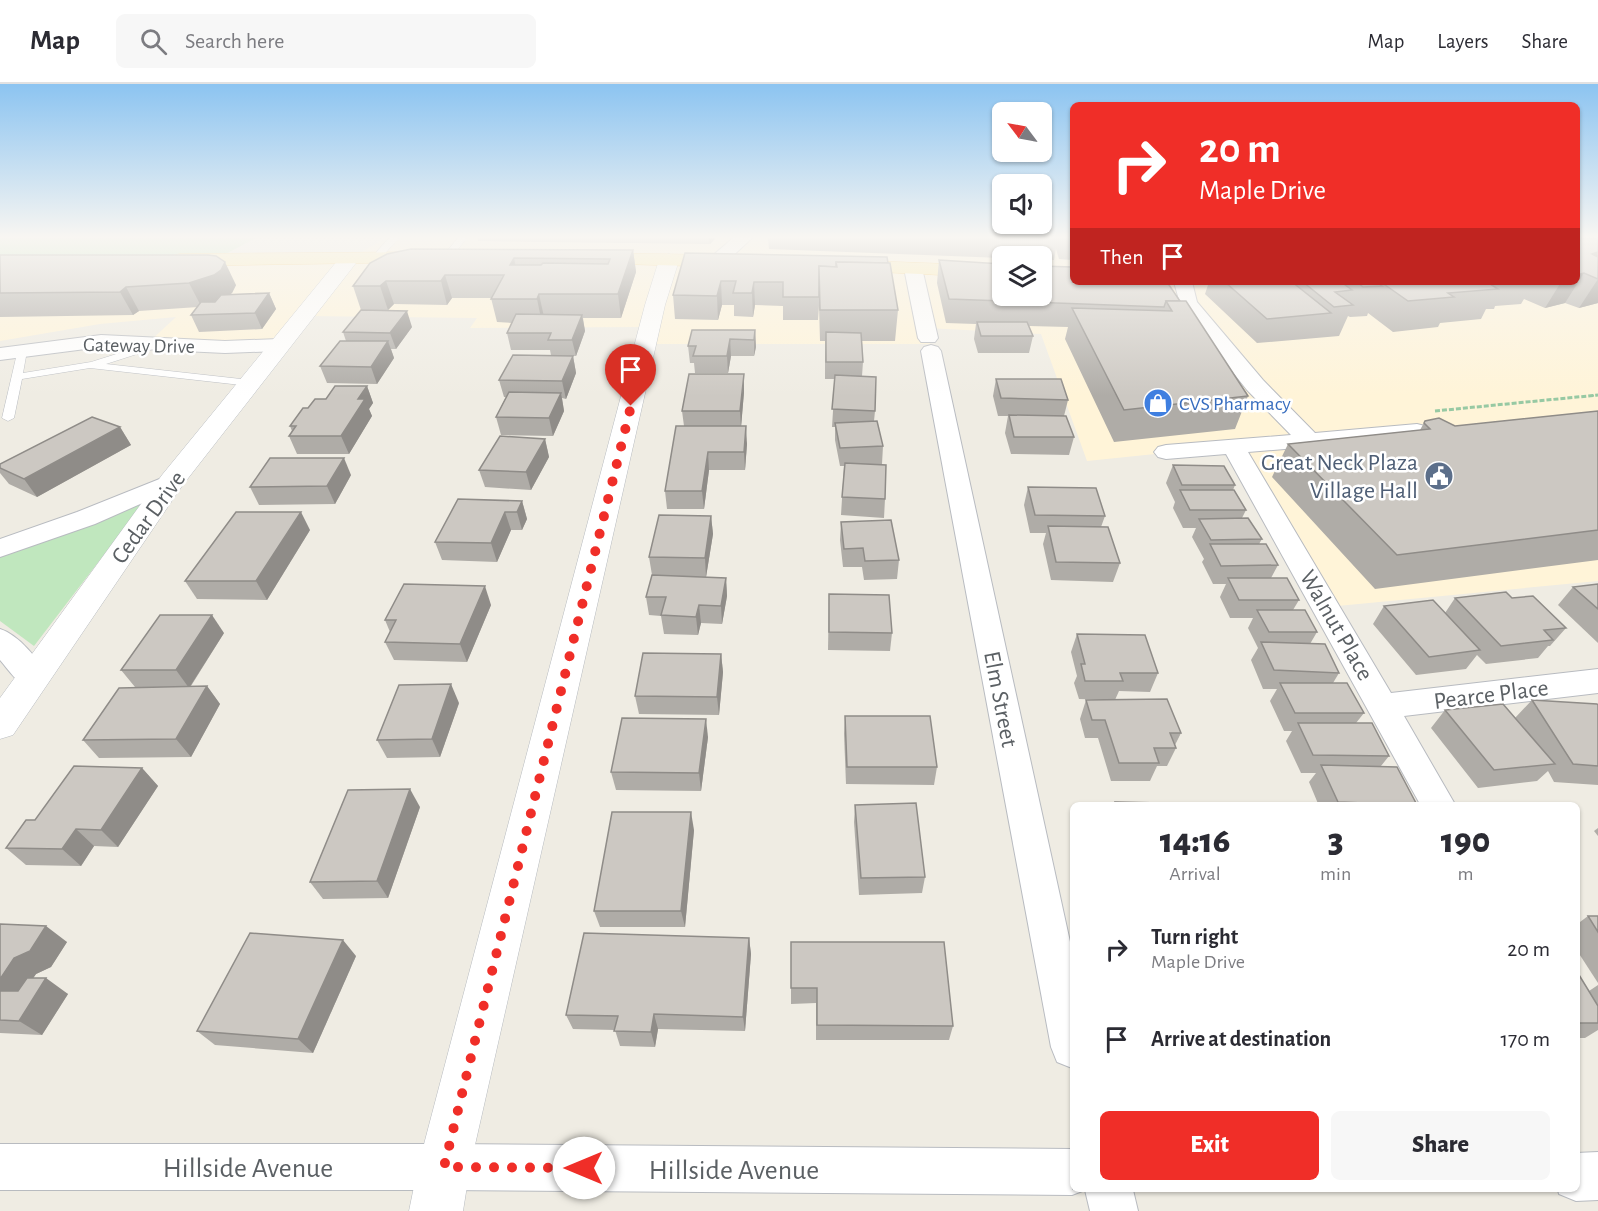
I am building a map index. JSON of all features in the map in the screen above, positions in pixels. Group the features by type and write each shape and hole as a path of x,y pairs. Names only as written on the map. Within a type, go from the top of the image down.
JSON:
{"street":[{"name":"Cedar Drive","path":"0,725 172,482 304,315 320,291"},
{"path":"304,315 332,291"},
{"path":"440,1189 647,337 660,291"},
{"name":"Elm Street","path":"918,291 1070,1037"},
{"path":"1185,291 1188,303 1255,385 1316,447"},
{"name":"Gateway Drive","path":"0,354 101,341 225,347 279,345"},
{"path":"1166,452 1233,446 1316,447 1430,421"},
{"name":"Walnut Place","path":"1233,446 1384,706 1437,802"},
{"path":"0,548 86,518 172,482"},
{"path":"0,640 33,677"},
{"name":"Pearce Place","path":"1384,706 1598,681"},
{"name":"Hillside Avenue","path":"0,1167 440,1189 1070,1172"},
{"path":"1580,1177 1598,1176"},
{"path":"1109,1192 1114,1211"}],"lane":[{"path":"17,377 90,365 159,344"},
{"path":"8,418 22,351"},
{"path":"90,365 250,382"}],"path":[{"path":"1430,421 1598,395"}],"shaded area":[{"path":"0,291 992,291 992,306 1052,306 1052,291 1598,291 1598,581 1327,607 1233,446 1087,461 1041,334 927,328 930,344 646,344 649,327 470,328 477,318 303,316 279,345 148,343 176,317 100,324 0,341"}],"green space":[{"path":"149,496 34,646 0,621 0,555"}],"building":[{"path":"0,291 122,291 120,292 0,293"},
{"path":"496,291 619,291 618,294 539,294 537,299 491,299"},
{"path":"674,291 718,291 717,296 673,295"},
{"path":"734,291 752,291 752,293 733,293"},
{"path":"783,291 819,291 819,297 783,297"},
{"path":"820,291 895,291 898,310 820,310"},
{"path":"947,291 992,291 992,301 949,299"},
{"path":"1052,291 1173,291 1180,301 1166,301 1164,307 1052,303"},
{"path":"1235,291 1303,291 1331,313 1267,319"},
{"path":"1314,291 1347,291 1335,292 1353,305 1334,307"},
{"path":"1393,291 1478,291 1448,293 1454,297 1408,301"},
{"path":"269,293 255,313 191,315 201,302 215,302 221,295"},
{"path":"1166,301 1186,301 1248,396 1124,410 1072,308 1172,311"},
{"path":"361,310 407,311 390,333 343,332"},
{"path":"516,314 582,315 572,340 548,340 551,333 507,333"},
{"path":"977,322 1027,322 1033,336 981,336"},
{"path":"692,330 755,330 754,340 730,339 727,356 693,356 696,346 688,346"},
{"path":"826,332 861,333 863,362 826,362"},
{"path":"340,341 388,341 371,367 320,366"},
{"path":"513,355 573,356 562,381 499,380"},
{"path":"689,374 744,374 740,411 682,411"},
{"path":"835,375 876,377 875,411 832,409"},
{"path":"996,379 1061,379 1068,400 1001,398"},
{"path":"335,386 367,386 358,399 365,399 341,436 289,436 296,426 290,426 303,408 308,408 315,399 326,399"},
{"path":"509,392 561,393 549,418 496,417"},
{"path":"1598,411 1598,530 1397,555 1288,444 1430,429 1424,423 1425,421 1439,418 1455,426"},
{"path":"1009,415 1066,416 1074,437 1014,437"},
{"path":"92,417 120,427 24,479 0,468 0,464"},
{"path":"877,421 883,446 840,448 835,423"},
{"path":"676,426 746,426 744,452 708,452 702,491 665,491"},
{"path":"500,436 545,439 526,472 479,470"},
{"path":"270,458 344,458 327,486 250,487"},
{"path":"845,463 886,465 885,499 842,497"},
{"path":"1173,465 1224,466 1235,485 1182,485"},
{"path":"1028,487 1096,488 1105,516 1035,515"},
{"path":"1180,490 1234,490 1246,510 1190,510"},
{"path":"458,499 522,501 517,512 505,512 491,543 435,542"},
{"path":"236,512 301,512 256,581 185,581"},
{"path":"659,515 711,516 705,558 649,557"},
{"path":"1248,518 1262,539 1211,540 1199,519"},
{"path":"891,520 899,560 865,561 863,548 844,549 841,522"},
{"path":"1048,526 1108,527 1120,563 1056,562"},
{"path":"1210,544 1266,544 1278,565 1221,566"},
{"path":"652,575 726,578 721,606 699,605 696,617 661,615 666,597 646,597"},
{"path":"1228,578 1287,578 1299,600 1239,600"},
{"path":"404,584 485,586 460,644 385,642 396,620 385,620"},
{"path":"1598,584 1598,609 1573,587"},
{"path":"1506,592 1512,598 1533,596 1566,628 1544,630 1553,640 1501,646 1455,598"},
{"path":"829,594 889,595 892,633 829,632"},
{"path":"1433,600 1480,650 1429,657 1384,606"},
{"path":"1257,610 1305,610 1317,632 1269,632"},
{"path":"160,615 212,615 176,670 121,670"},
{"path":"1077,634 1145,635 1158,673 1120,673 1123,681 1085,681 1081,664 1085,664"},
{"path":"1261,642 1325,644 1339,673 1274,670"},
{"path":"643,653 721,654 717,697 635,696"},
{"path":"1280,683 1347,683 1364,713 1295,713"},
{"path":"451,684 432,739 377,740 399,685"},
{"path":"207,686 176,739 83,740 119,688"},
{"path":"1167,699 1181,733 1170,733 1176,748 1154,748 1159,763 1119,763 1105,720 1092,720 1086,700"},
{"path":"1532,700 1598,705 1598,766 1573,764"},
{"path":"1503,704 1555,764 1494,770 1445,710"},
{"path":"845,716 930,716 937,767 847,767"},
{"path":"622,718 706,719 699,773 611,772"},
{"path":"1298,723 1372,723 1389,756 1313,755"},
{"path":"1321,765 1397,767 1415,802 1338,802"},
{"path":"74,766 142,768 101,830 76,829 62,849 6,848 26,820 35,820"},
{"path":"410,789 377,881 310,882 348,790"},
{"path":"916,803 925,877 861,878 855,805"},
{"path":"612,812 691,812 681,911 594,911"},
{"path":"1588,916 1598,916 1598,932"},
{"path":"0,924 46,926 30,951 14,958 0,979"},
{"path":"250,933 343,940 298,1039 197,1031"},
{"path":"584,933 749,938 743,1017 654,1014 651,1032 614,1031 618,1016 566,1015"},
{"path":"791,942 944,942 953,1026 817,1025 817,988 791,988"},
{"path":"1580,977 1598,1006 1598,1023 1580,1023"},
{"path":"27,978 46,978 19,1021 0,1020 0,991 18,991"}],"place":[{"name":"CVS Pharmacy","path":"1158,403"},
{"name":"Great Neck Plaza Village Hall","path":"1439,476"}],"route":[{"path":"584,1168 444,1167 631,406"}]}
